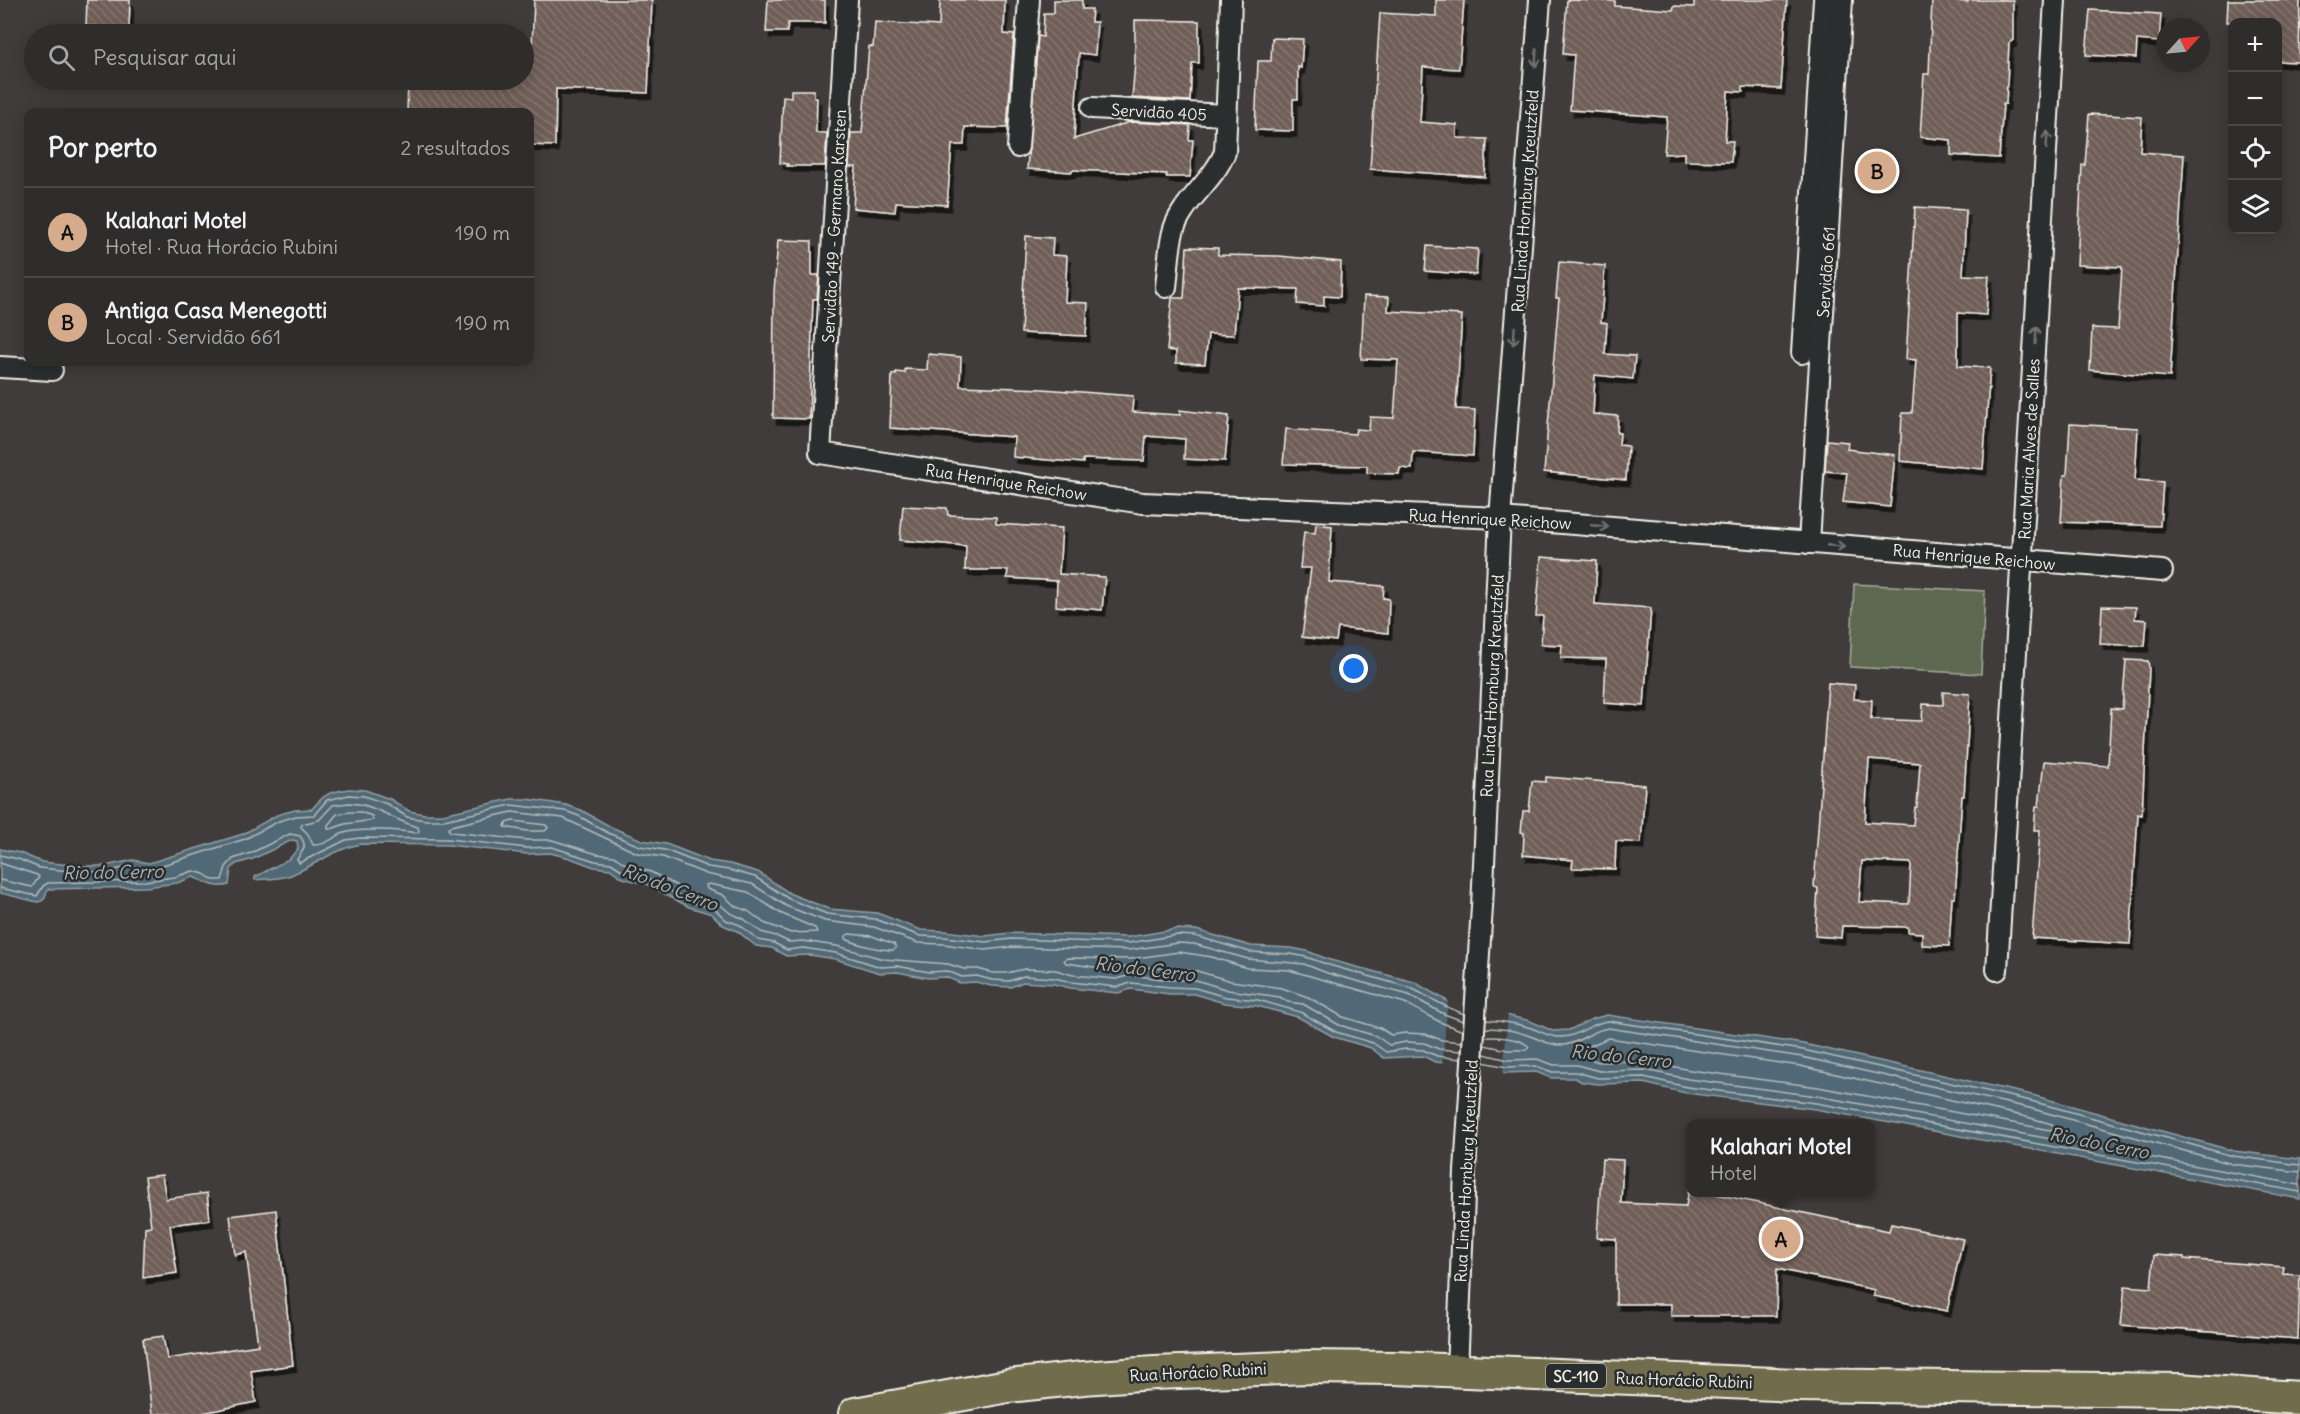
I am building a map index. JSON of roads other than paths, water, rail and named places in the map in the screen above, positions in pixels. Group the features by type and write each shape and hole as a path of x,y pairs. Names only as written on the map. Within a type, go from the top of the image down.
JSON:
{"main road":[{"name":"Rua Horácio Rubini","path":"855,1414 1008,1386 1154,1373 1309,1367 1395,1368 1797,1385 2178,1390 2300,1398"}],"street":[{"name":"Servidão 149 - Germano Karsten","path":"820,453 847,0"},
{"path":"1018,147 1029,0"},
{"path":"1166,287 1174,226 1200,188 1219,168 1225,152 1231,0"},
{"name":"Rua Linda Hornburg Kreutzfeld","path":"1457,1372 1465,1171 1482,907 1500,518 1540,0"},
{"path":"1802,352 1824,0"},
{"name":"Servidão 661","path":"1809,543 1842,0"},
{"name":"Rua Maria Alves de Salles","path":"1997,970 2055,0"},
{"name":"Servidão 405","path":"1092,108 1226,115"},
{"path":"0,367 52,370"},
{"name":"Rua Henrique Reichow","path":"820,453 1143,503 1500,518 2162,572"}],"water":[{"name":"Rio do Cerro","path":"365,790 390,799 409,811 425,814 443,814 511,799 566,805 642,840 666,844 710,861 758,872 791,894 829,909 877,913 921,930 985,936 1010,933 1129,937 1177,929 1196,930 1251,946 1307,951 1330,960 1414,982 1449,1002 1474,1011 1530,1021 1553,1031 1569,1030 1607,1015 1804,1044 2032,1095 2234,1151 2300,1159 2300,1199 1815,1109 1686,1093 1643,1083 1598,1084 1582,1082 1575,1078 1551,1078 1536,1072 1506,1073 1475,1066 1435,1062 1423,1056 1384,1058 1371,1048 1334,1037 1298,1017 1257,1006 1224,1003 1194,994 1170,994 1131,989 1118,993 1023,982 1011,987 991,986 976,982 960,983 946,977 928,978 897,972 880,973 835,959 810,955 786,956 772,948 756,946 737,931 723,925 712,914 689,907 646,884 623,878 610,869 594,867 550,853 527,854 448,845 361,844 351,846 288,876 255,880 255,877 289,859 298,849 297,841 292,840 253,859 236,864 231,869 229,885 224,886 193,877 177,883 146,887 48,889 44,899 37,902 0,893 0,849 20,853 42,862 81,866 105,866 133,860 149,863 243,834 277,815 295,810 312,809 328,794 337,791"}],"place":[{"name":"Antiga Casa Menegotti","path":"1877,171"},
{"name":"Kalahari Motel","path":"1781,1239"}]}
